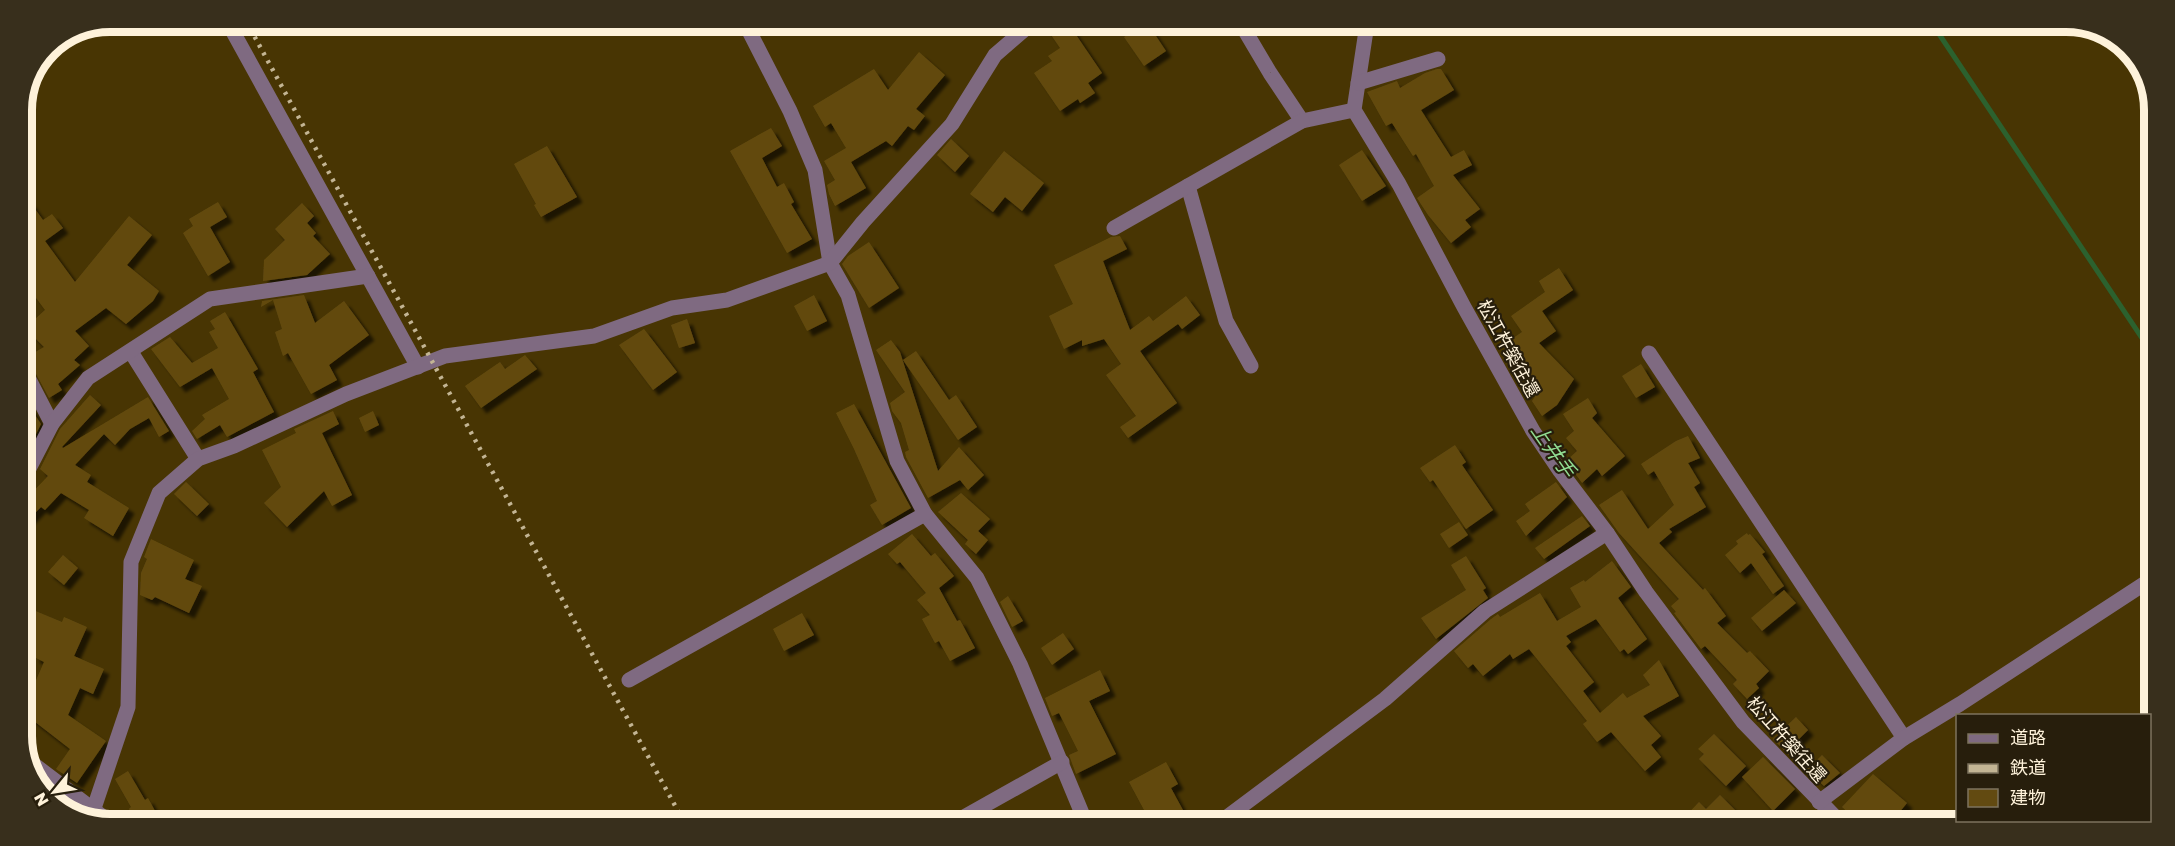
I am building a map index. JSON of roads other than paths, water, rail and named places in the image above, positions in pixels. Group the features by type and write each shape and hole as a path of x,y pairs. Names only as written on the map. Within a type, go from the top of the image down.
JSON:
{"street":[{"path":"233,32 418,367"},
{"path":"751,32 790,111 815,170 830,263 848,295 897,460 925,514 977,578 1020,664 1082,814"},
{"path":"93,812 128,707 131,562 159,493 198,459 234,446 346,394 445,356 594,336 672,308 727,300 830,263 863,222 952,124 995,55 1022,32"},
{"path":"1247,32 1302,121"},
{"path":"1114,228 1302,121 1354,110 1366,32"},
{"path":"1358,83 1438,59"},
{"name":"松江杵築往還","path":"1354,110 1399,184 1533,431 1560,471 1743,722 1832,814"},
{"path":"1188,186 1226,321 1251,366"},
{"path":"32,463 52,424 88,378 210,299 368,276"},
{"path":"131,352 198,459"},
{"path":"1649,353 1905,738"},
{"path":"32,385 52,424"},
{"path":"629,680 925,514"},
{"path":"1231,814 1385,699 1485,611 1607,533"},
{"path":"1819,802 1905,738 2144,584"},
{"path":"969,814 1062,762"},
{"path":"39,769 87,810"}],"waterway":[{"path":"1938,32 2143,340"}],"railway":[{"path":"252,32 680,814"}],"water label":[{"name":"上井手","path":"1554,450"}]}
